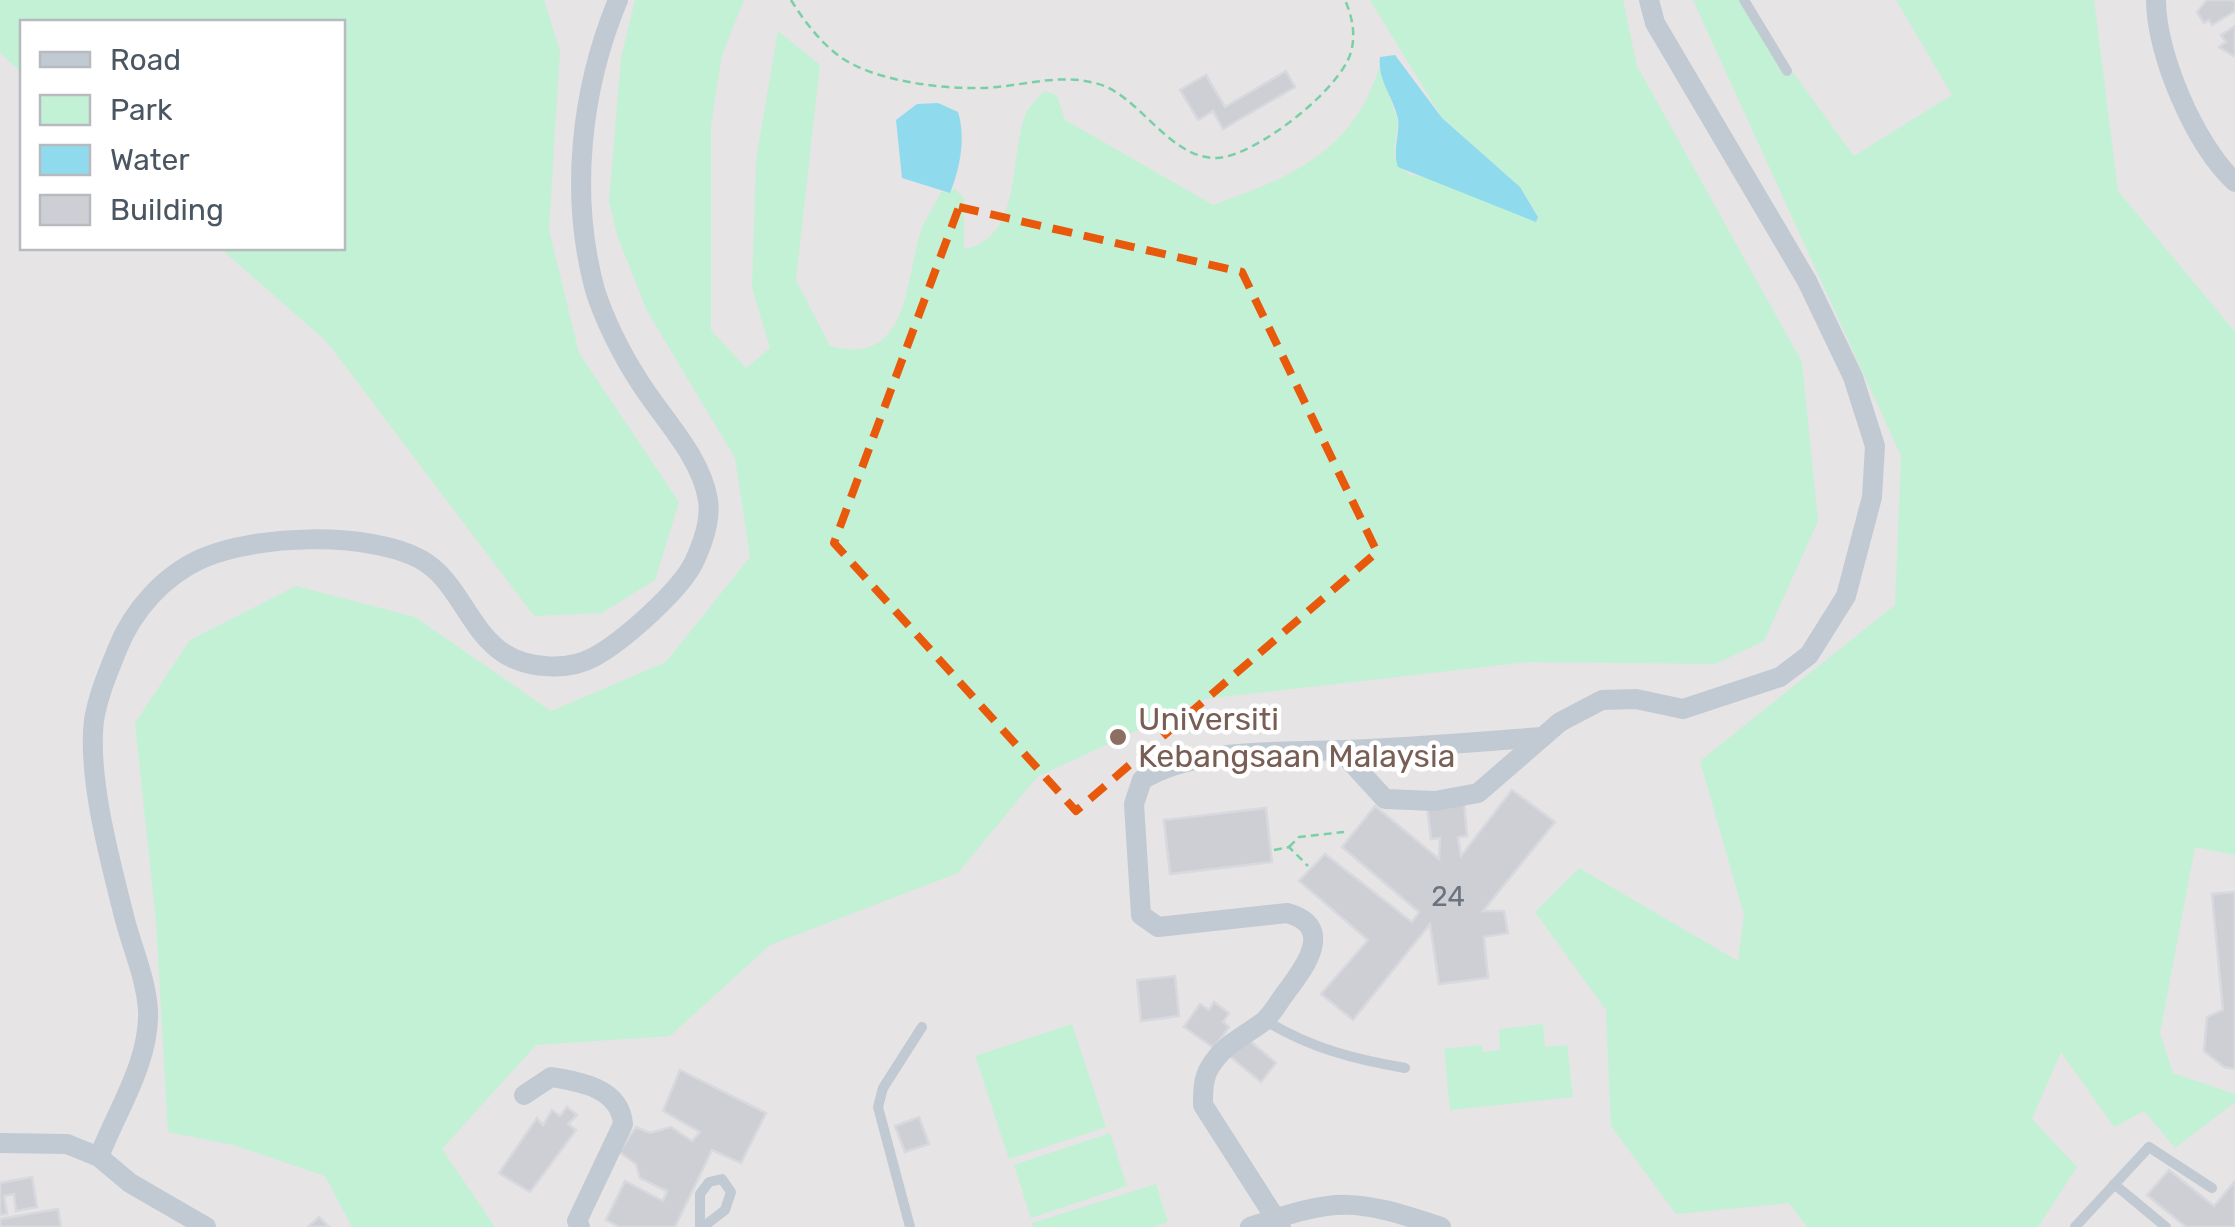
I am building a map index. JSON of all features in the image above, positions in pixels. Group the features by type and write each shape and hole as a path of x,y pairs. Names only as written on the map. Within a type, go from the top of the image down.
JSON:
{"street":[{"path":"98,1157 144,1057 148,1010 102,813 94,722 123,634 156,588 201,559 236,548 369,542 421,560 448,582 479,630 506,655 547,668 592,659 674,590 692,566 705,532 708,502 696,465 636,378 596,292 588,247 582,190 585,117 600,42 618,0"},
{"path":"1340,750 1385,798 1434,801 1478,792 1560,722 1602,700 1636,699 1684,709 1780,677 1809,655 1846,596 1872,497 1875,446 1853,377 1807,282 1655,23 1649,0"},
{"path":"2156,0 2156,23 2172,77 2235,182"},
{"path":"1278,1223 1203,1104 1209,1068 1234,1037 1265,1021 1316,948 1308,924 1287,914 1158,927 1148,923 1141,914 1134,804 1142,780 1161,768 1284,749 1340,750 1542,737"},
{"path":"524,1095 551,1076 588,1083 618,1103 622,1112 623,1124 578,1221 580,1227"},
{"path":"0,1143 67,1144 98,1157 130,1183 206,1227"},
{"path":"1250,1227 1278,1223 1329,1203 1374,1204 1441,1227"}],"lane":[{"path":"1744,0 1786,71"},
{"path":"1265,1021 1301,1042 1345,1058 1405,1068"},
{"path":"910,1227 878,1107 883,1088 922,1027"},
{"path":"2075,1227 2149,1146 2212,1188"},
{"path":"722,1179 731,1192 730,1201 702,1227 700,1194 709,1182 722,1179"},
{"path":"2114,1184 2166,1227"}],"path":[{"path":"791,0 810,29 853,65 908,80 980,88 1057,78 1100,84 1189,150 1218,158 1255,144 1304,111 1343,70 1354,32 1344,0"},
{"path":"1274,850 1289,847 1300,838 1344,832"},
{"path":"1289,847 1308,866"}],"highlighted area":[{"path":"959,207 1242,272 1377,552 1076,811 834,543"}],"shaded area":[{"name":"Universiti Kebangsaan Malaysia","path":"0,0 2235,0 2235,1227 0,1227"}],"green space":[{"path":"0,0 544,0 560,51 549,230 579,353 679,502 655,580 602,613 534,616 327,342 222,250 345,250 345,20 20,20 20,71 0,53"},
{"path":"635,0 744,0 722,55 711,125 711,330 746,368 770,348 752,288 756,159 778,31 820,65 796,280 830,346 856,349 876,344 890,332 900,314 922,228 941,192 955,189 964,198 964,249 983,242 996,229 1011,194 1025,116 1044,91 1057,95 1065,120 1213,205 1268,184 1315,158 1353,121 1379,68 1398,121 1394,156 1408,174 1429,178 1536,221 1538,216 1520,187 1442,118 1370,0 1623,0 1637,66 1802,362 1818,521 1764,641 1715,664 1528,662 1205,699 1037,777 958,873 770,945 670,1036 536,1045 442,1149 495,1227 352,1227 325,1176 233,1145 168,1132 156,922 135,723 190,640 296,586 415,617 551,711 666,662 750,557 735,458 647,311 617,235 609,201 621,58"},
{"path":"1693,0 1740,0 1854,156 1952,95 1896,0 2094,0 2118,191 2235,332 2235,855 2195,847 2160,1033 2173,1073 2235,1094 2235,1102 2175,1148 2144,1111 2114,1127 2061,1052 2032,1119 2077,1167 2038,1227 1807,1227 1789,1203 1676,1214 1611,1126 1606,1010 1535,912 1579,868 1738,961 1744,915 1700,761 1895,605 1901,456"},
{"path":"1072,1024 1106,1127 1009,1159 975,1056"},
{"path":"1543,1024 1545,1047 1567,1045 1573,1097 1450,1110 1444,1049 1482,1045 1483,1052 1500,1050 1499,1029"},
{"path":"1110,1133 1127,1186 1031,1218 1014,1165"},
{"path":"1156,1184 1168,1222 1153,1227 1033,1227 1032,1223"}],"water":[{"path":"1395,55 1442,118 1520,187 1538,217 1536,222 1398,167 1398,119 1380,65 1380,57"},
{"path":"938,103 958,112 962,132 961,153 950,193 902,178 896,120 917,104"}],"building":[{"path":"2207,0 2235,0 2235,11 2212,25 2209,20 2204,23 2197,12"},
{"path":"2235,26 2233,56 2219,47 2226,42 2221,35"},
{"path":"1286,71 1295,87 1223,129 1213,111 1198,120 1180,90 1206,75 1225,107"},
{"path":"1512,790 1555,822 1483,911 1504,911 1508,933 1484,937 1488,978 1439,984 1430,924 1353,1020 1321,994 1368,940 1299,881 1325,854 1412,922 1419,912 1342,847 1375,806 1439,859 1440,838 1431,839 1427,807 1464,801 1467,836 1458,837 1461,856"},
{"path":"1266,808 1272,862 1170,874 1164,820"},
{"path":"2235,892 2235,1069 2224,1067 2204,1051 2207,1017 2223,1010 2212,894"},
{"path":"1175,976 1179,1016 1141,1021 1137,980"},
{"path":"1214,1002 1229,1013 1223,1022 1229,1027 1214,1048 1184,1027 1200,1004 1209,1010"},
{"path":"1243,1035 1276,1063 1261,1082 1227,1054"},
{"path":"680,1070 766,1113 741,1163 712,1150 675,1227 619,1227 606,1220 625,1181 663,1201 667,1191 640,1178 636,1164 619,1152 636,1127 650,1133 671,1127 692,1141 700,1132 663,1111"},
{"path":"567,1107 577,1115 568,1124 576,1130 530,1192 499,1173 537,1118 543,1125 552,1110 560,1116"},
{"path":"919,1117 929,1144 905,1152 895,1126"},
{"path":"2169,1170 2214,1206 2235,1181 2235,1227 2186,1227 2147,1195"},
{"path":"32,1177 37,1207 16,1211 14,1194 4,1196 7,1214 0,1215 0,1183"},
{"path":"58,1209 61,1227 0,1227 0,1219"},
{"path":"319,1217 329,1227 308,1227"}],"place":[{"name":"Universiti Kebangsaan Malaysia","path":"1118,737"}]}
